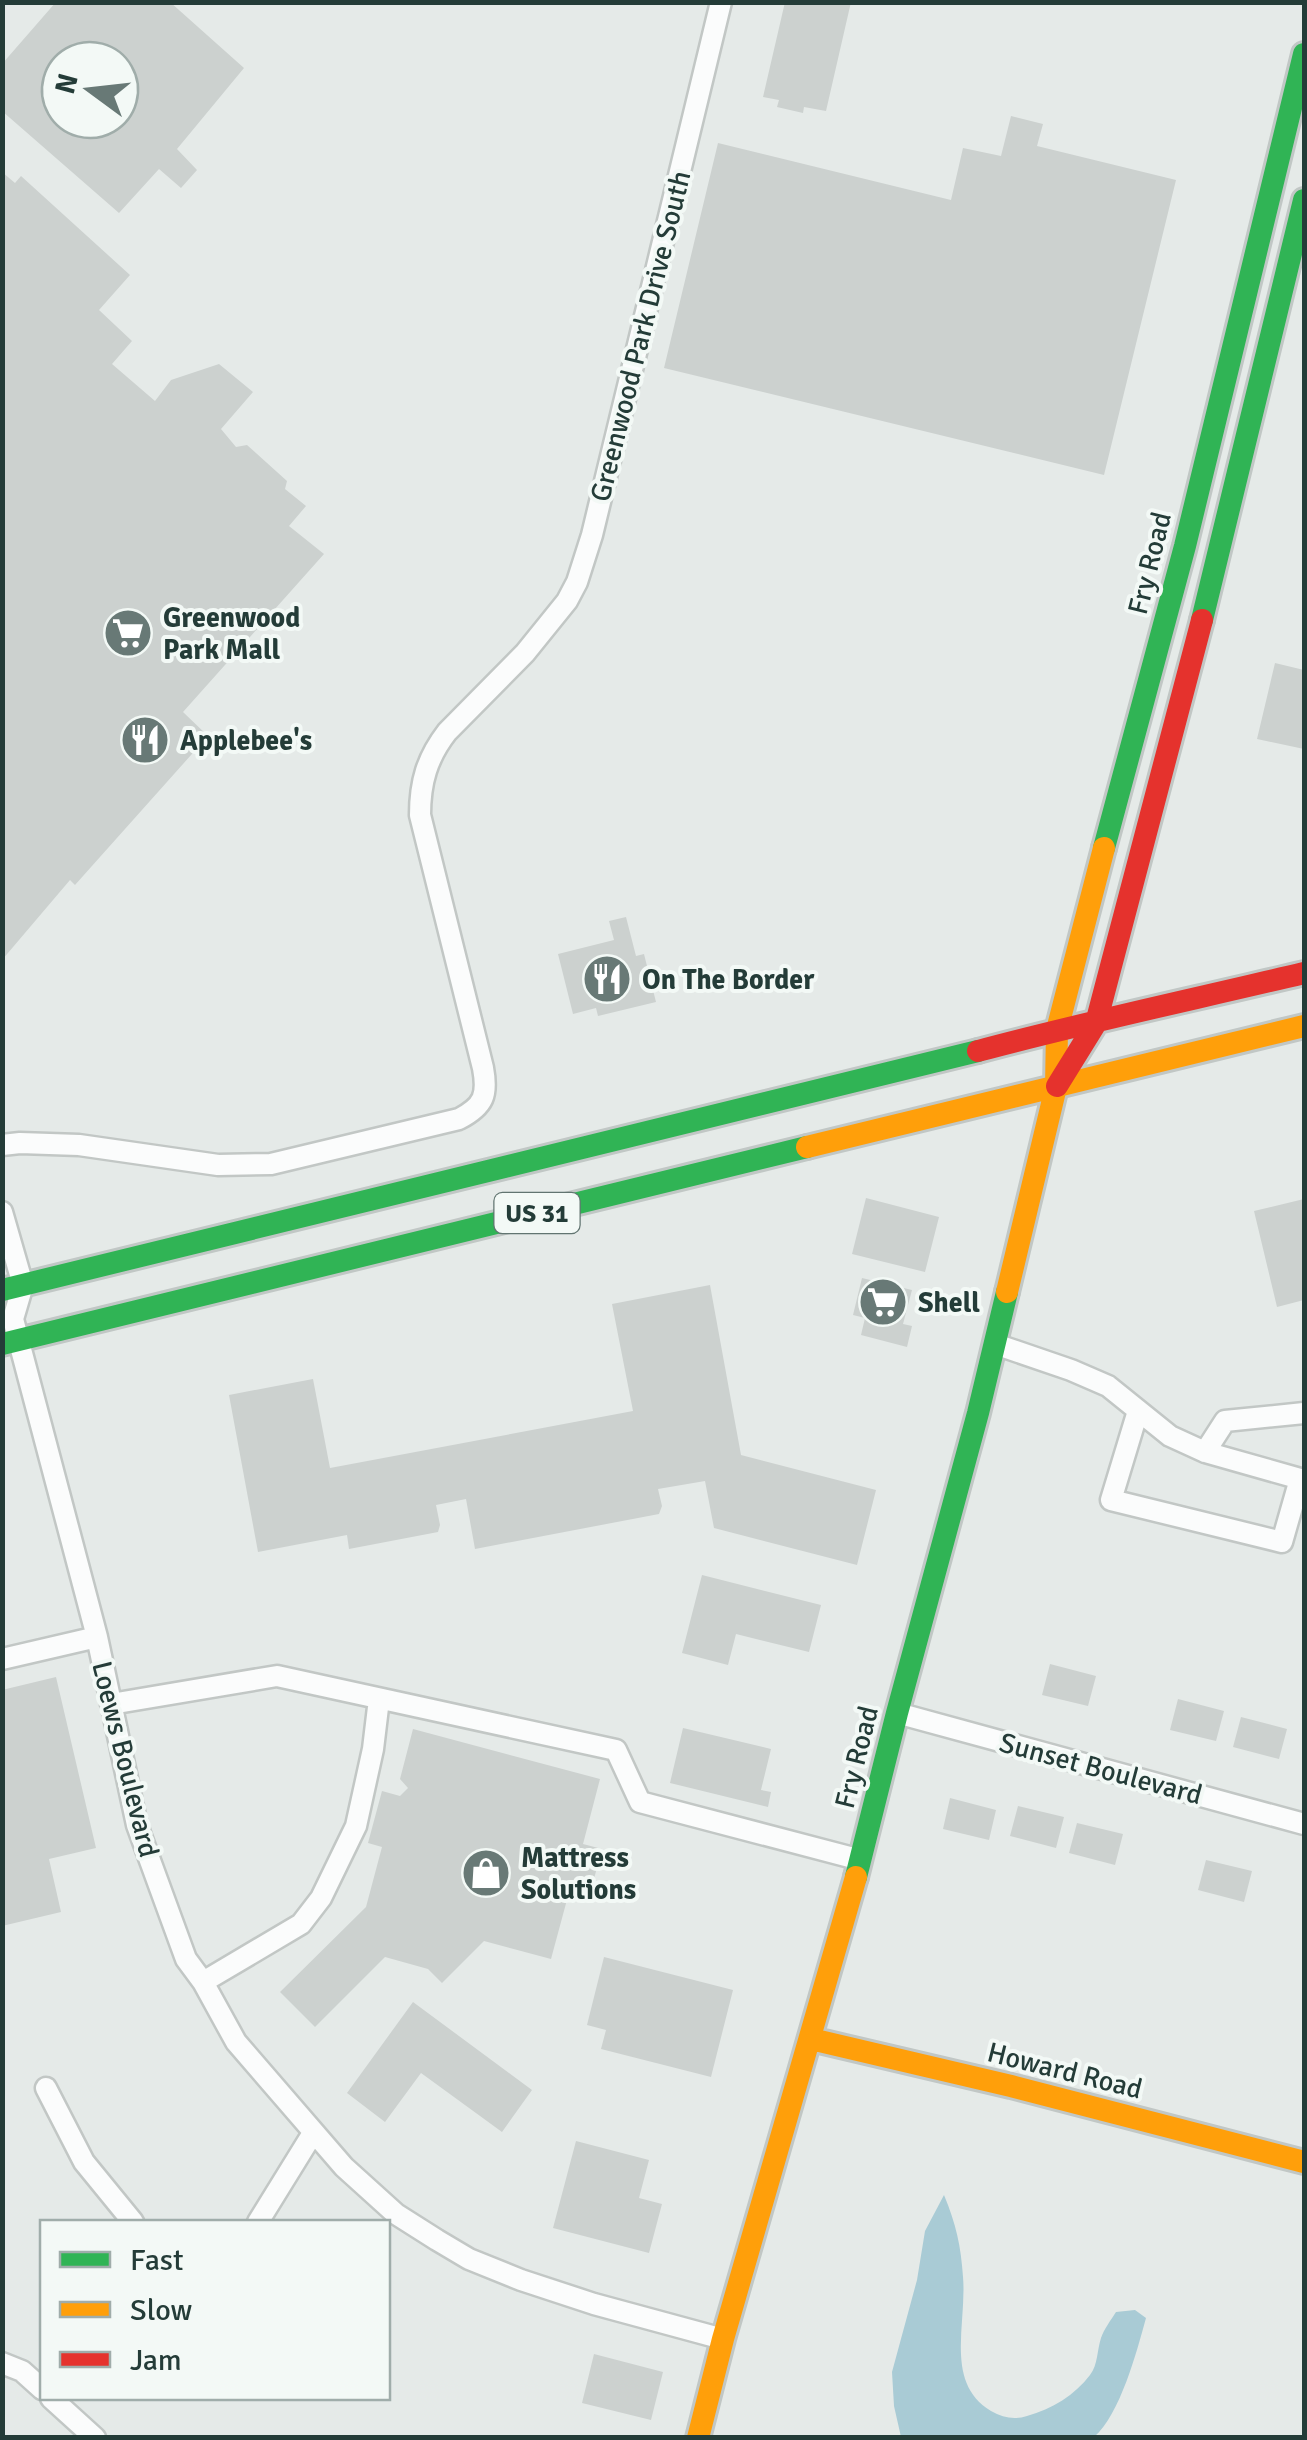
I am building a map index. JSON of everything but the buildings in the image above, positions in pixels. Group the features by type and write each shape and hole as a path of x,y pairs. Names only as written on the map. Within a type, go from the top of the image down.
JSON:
{"street":[{"name":"Greenwood Park Drive South","path":"2,1145 78,1146 218,1166 271,1164 460,1120 478,1108 485,1090 483,1068 420,815 426,766 433,750 524,652 578,582 721,2"},
{"name":"Fry Road","path":"698,2438 861,1860 995,1344 1056,1087 1057,1030 1185,546 1304,54"},
{"name":"Fry Road","path":"1056,1087 1096,1024 1220,549 1304,200"},
{"name":"US 31","path":"12,1288 916,1068 1057,1030 1304,973"},
{"name":"US 31","path":"9,1328 1304,1030"},
{"path":"2,1212 12,1288 9,1328"},
{"name":"Loews Boulevard","path":"9,1328 97,1636 137,1825 186,1959 236,2042 313,2133 396,2214 469,2258 521,2280 724,2339"},
{"path":"995,1344 1108,1386 1138,1410 1170,1436 1205,1452 1302,1479 1282,1542 1112,1500 1138,1410"},
{"path":"1205,1452 1225,1422 1304,1413"},
{"name":"Loews Boulevard","path":"2,1660 97,1636"},
{"path":"111,1704 278,1676 616,1750 640,1802 861,1860"},
{"path":"203,1982 301,1924 321,1898 356,1826 373,1749 379,1698"},
{"name":"Sunset Boulevard","path":"897,1713 1304,1824"},
{"name":"Howard Road","path":"810,2039 1304,2162"},
{"path":"46,2088 84,2162 131,2220"},
{"path":"259,2220 313,2133"},
{"path":"2,2363 22,2371 40,2387"},
{"path":"54,2400 96,2438"}],"water":[{"path":"944,2195 962,2266 963,2369 976,2399 991,2411 1009,2418 1022,2417 1062,2400 1093,2371 1102,2335 1116,2312 1135,2310 1146,2318 1120,2398 1094,2437 901,2437 892,2372 917,2280 925,2231"}],"traffic: fast":[{"path":"1104,848 1185,546 1304,54"},
{"path":"1202,620 1304,200"},
{"path":"2,1290 978,1051"},
{"path":"2,1344 807,1147"},
{"path":"856,1877 1007,1292"}],"traffic: slow":[{"path":"1007,1292 1056,1087 1057,1030 1104,848"},
{"path":"807,1147 1304,1026"},
{"path":"698,2438 856,1877"},
{"path":"811,2039 1304,2162"}],"traffic: jam":[{"path":"1057,1086 1096,1023 1202,620"},
{"path":"978,1051 1304,973"}],"place":[{"name":"Greenwood Park Mall","path":"128,633"},
{"name":"Applebee's","path":"145,740"},
{"name":"On The Border","path":"607,979"},
{"name":"Shell","path":"883,1302"},
{"name":"Mattress Solutions","path":"486,1873"}]}
